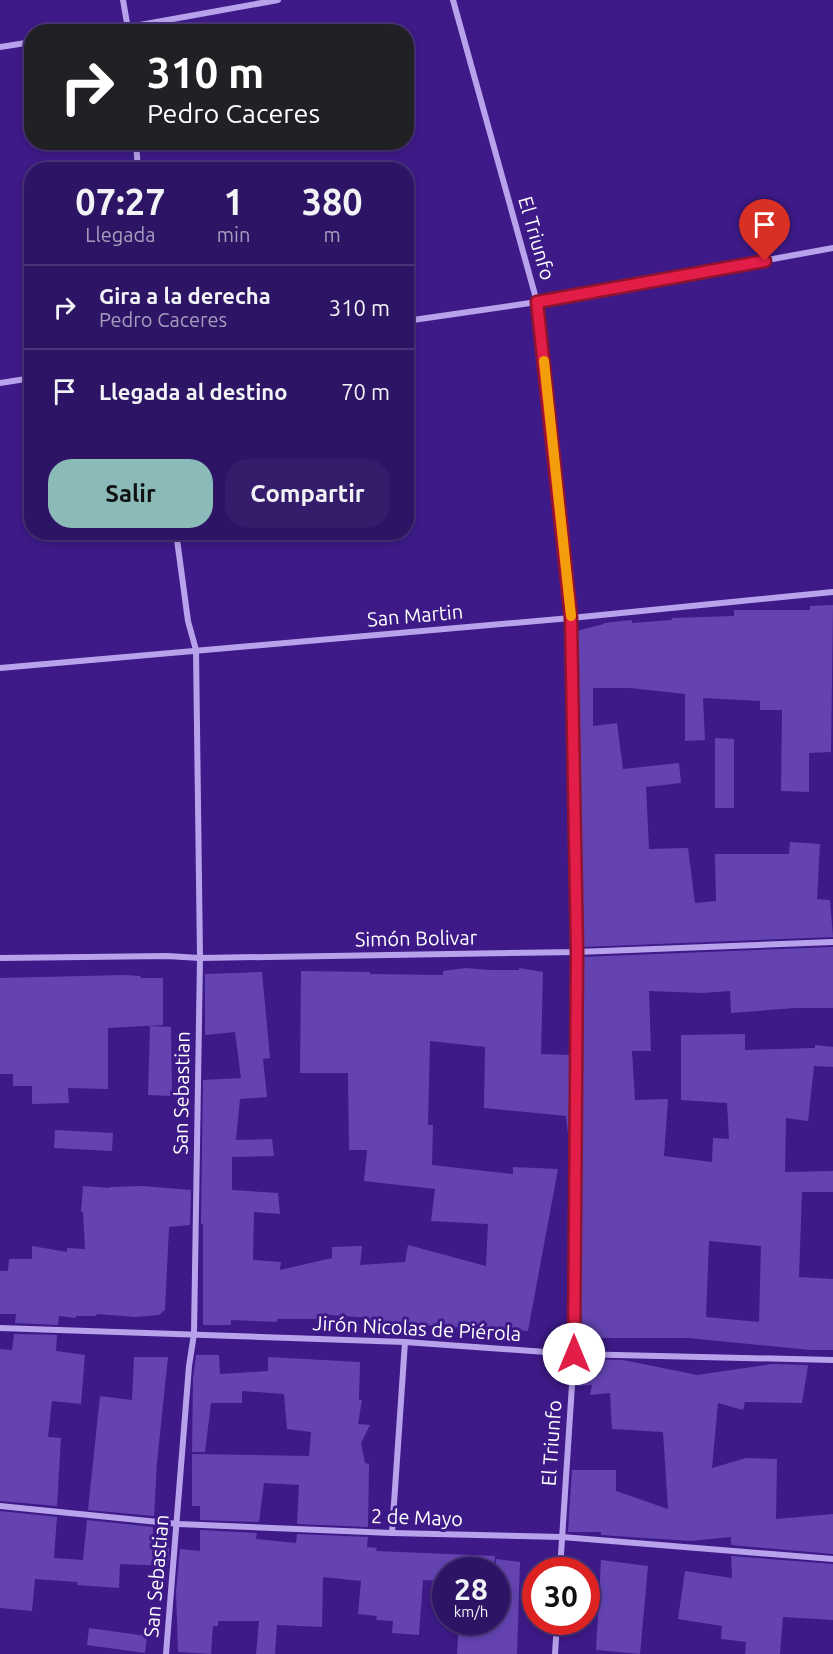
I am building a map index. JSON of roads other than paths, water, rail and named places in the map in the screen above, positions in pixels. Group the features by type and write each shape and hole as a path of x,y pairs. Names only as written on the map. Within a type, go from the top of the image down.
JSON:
{"street":[{"path":"123,0 127,24"},
{"path":"154,24 278,0"},
{"name":"El Triunfo","path":"453,0 537,302 571,618 577,952 574,1354 561,1557"},
{"path":"0,47 24,43"},
{"path":"414,320 537,302 833,248"},
{"path":"0,383 24,379"},
{"name":"San Sebastian","path":"166,1654 189,1366 194,1334 200,958 196,650 188,621 177,540"},
{"name":"San Martin","path":"0,668 571,618 833,592"},
{"name":"Simón Bolivar","path":"0,958 167,956 200,958 577,952 833,942"},
{"name":"Jirón Nicolas de Piérola","path":"0,1328 405,1342 574,1354 833,1360"},
{"path":"392,1533 405,1342"},
{"name":"2 de Mayo","path":"0,1506 177,1524 562,1537 833,1560"},
{"path":"555,1654 556,1635"}]}
